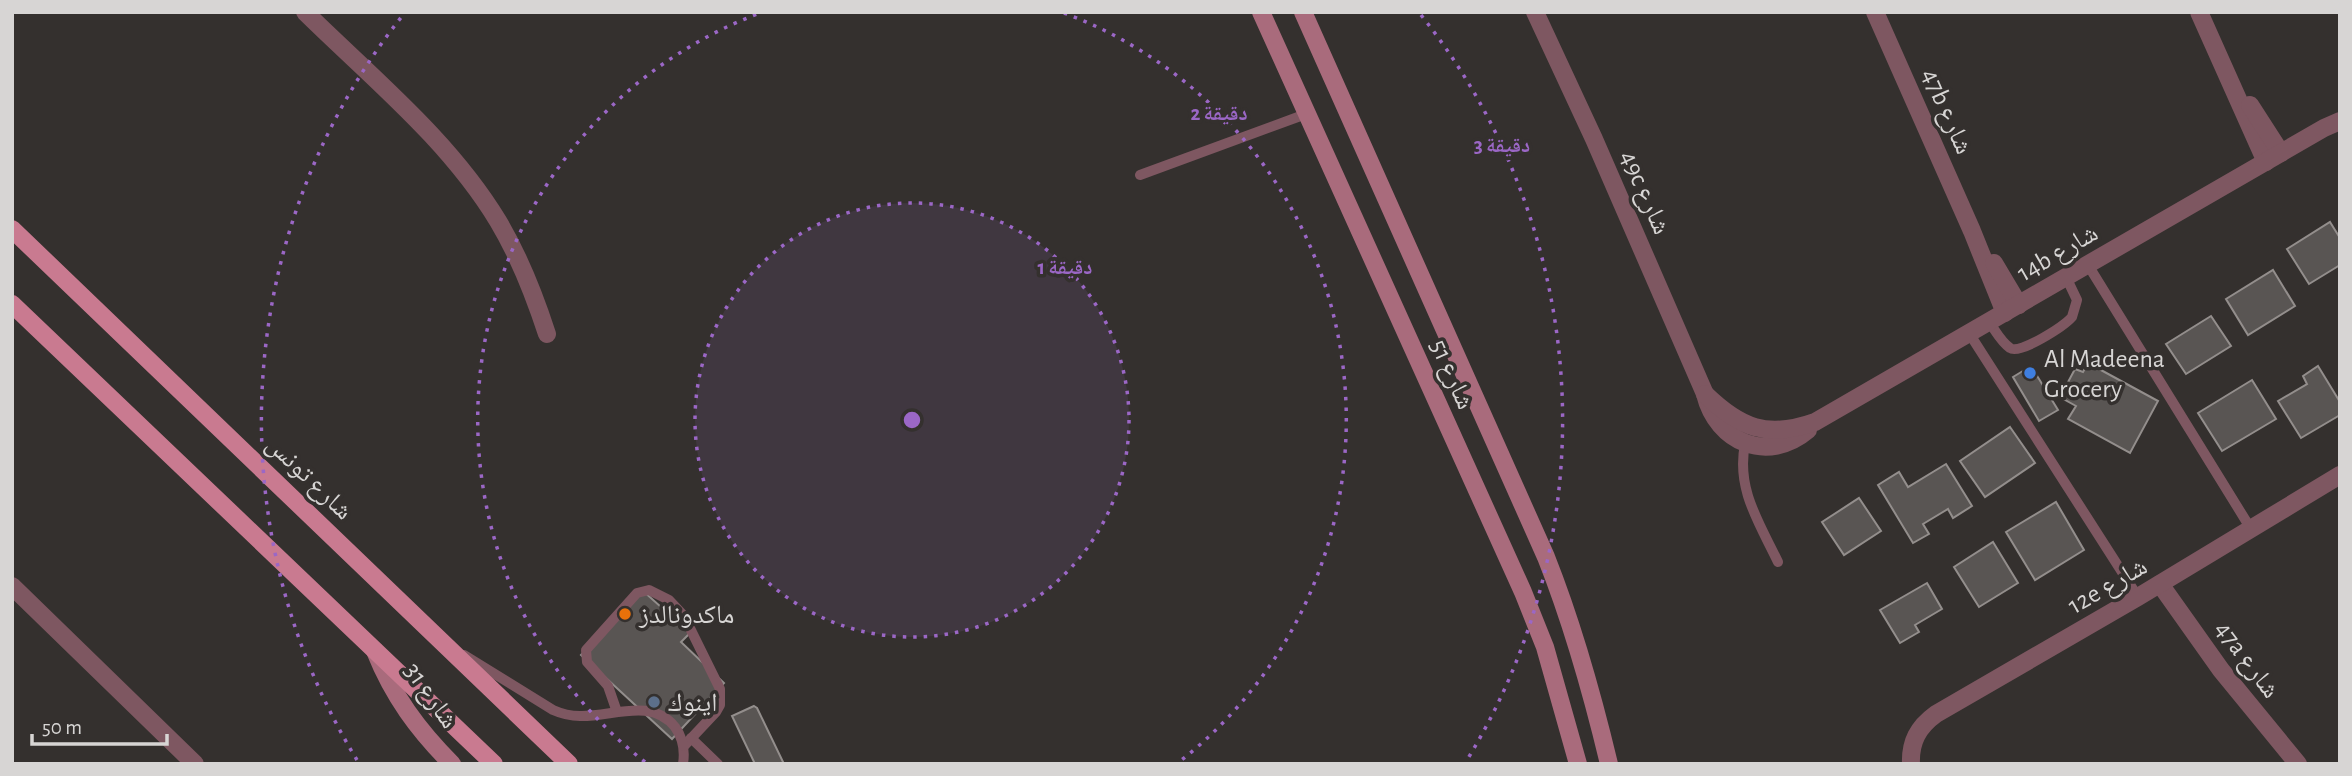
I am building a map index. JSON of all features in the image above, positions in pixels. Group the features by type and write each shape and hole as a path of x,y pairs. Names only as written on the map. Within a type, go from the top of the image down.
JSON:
{"main road":[{"name":"شارع تونس","path":"12,229 569,764"},
{"path":"12,304 494,764"}],"street":[{"path":"305,12 441,146 468,178 498,220 513,247 547,334"},
{"name":"شارع 51","path":"1261,12 1523,592 1545,647 1578,764"},
{"name":"شارع 51","path":"1303,12 1546,557 1575,635 1599,716 1609,764"},
{"name":"49c شارع","path":"1535,12 1594,139 1705,394 1748,435"},
{"name":"47b شارع","path":"1875,12 1972,231 2004,313"},
{"path":"2199,12 2227,75 2274,157"},
{"name":"14b شارع","path":"1748,435 1763,430 1790,429 1815,422 2332,125 2340,116"},
{"name":"12e شارع","path":"1912,756 1920,727 1936,714 2160,584 2340,475"},
{"name":"47a شارع","path":"2160,584 2221,670 2298,764"},
{"path":"12,586 195,764"},
{"name":"شارع 31","path":"375,651 401,704 425,736 452,764"}],"lane":[{"path":"1140,175 1306,114"},
{"path":"2088,265 2251,529"},
{"path":"2004,313 2008,347 2015,350 2025,347 2068,321 2075,312 2077,300 2066,277"},
{"path":"1969,333 2138,597"},
{"path":"1748,435 1741,463 1742,480 1777,562"},
{"path":"617,712 608,685 587,662 586,650 637,593 649,590 669,600 684,615 720,689 721,697 716,712 688,742 684,764"},
{"path":"446,643 553,710 578,717 637,709 659,714 688,742 718,764"}],"building":[{"path":"2330,222 2340,238 2340,265 2309,284 2287,249"},
{"path":"2273,270 2295,306 2248,335 2226,299"},
{"path":"2211,316 2231,346 2186,374 2166,344"},
{"path":"2088,363 2158,401 2130,453 2068,419 2076,406 2060,397 2075,369 2083,372"},
{"path":"2031,366 2058,410 2039,421 2013,377"},
{"path":"2318,366 2340,402 2340,415 2301,438 2278,401 2307,384 2303,376"},
{"path":"2252,380 2276,419 2222,451 2198,413"},
{"path":"2010,427 2035,463 1985,497 1960,461"},
{"path":"1946,464 1972,506 1953,518 1948,509 1923,524 1929,534 1913,543 1878,485 1899,472 1908,487"},
{"path":"1859,498 1881,531 1844,555 1822,522"},
{"path":"2056,502 2084,550 2035,580 2006,532"},
{"path":"1993,542 2018,583 1979,607 1954,567"},
{"path":"1927,583 1942,609 1915,625 1919,632 1900,643 1880,610"},
{"path":"642,590 690,633 681,642 724,683 672,739 581,655"},
{"path":"754,706 784,764 755,764 732,716"}],"place":[{"name":"Al Madeena Grocery","path":"2030,373"},
{"name":"ماكدونالدز","path":"625,614"},
{"name":"اينوك","path":"654,702"}]}
